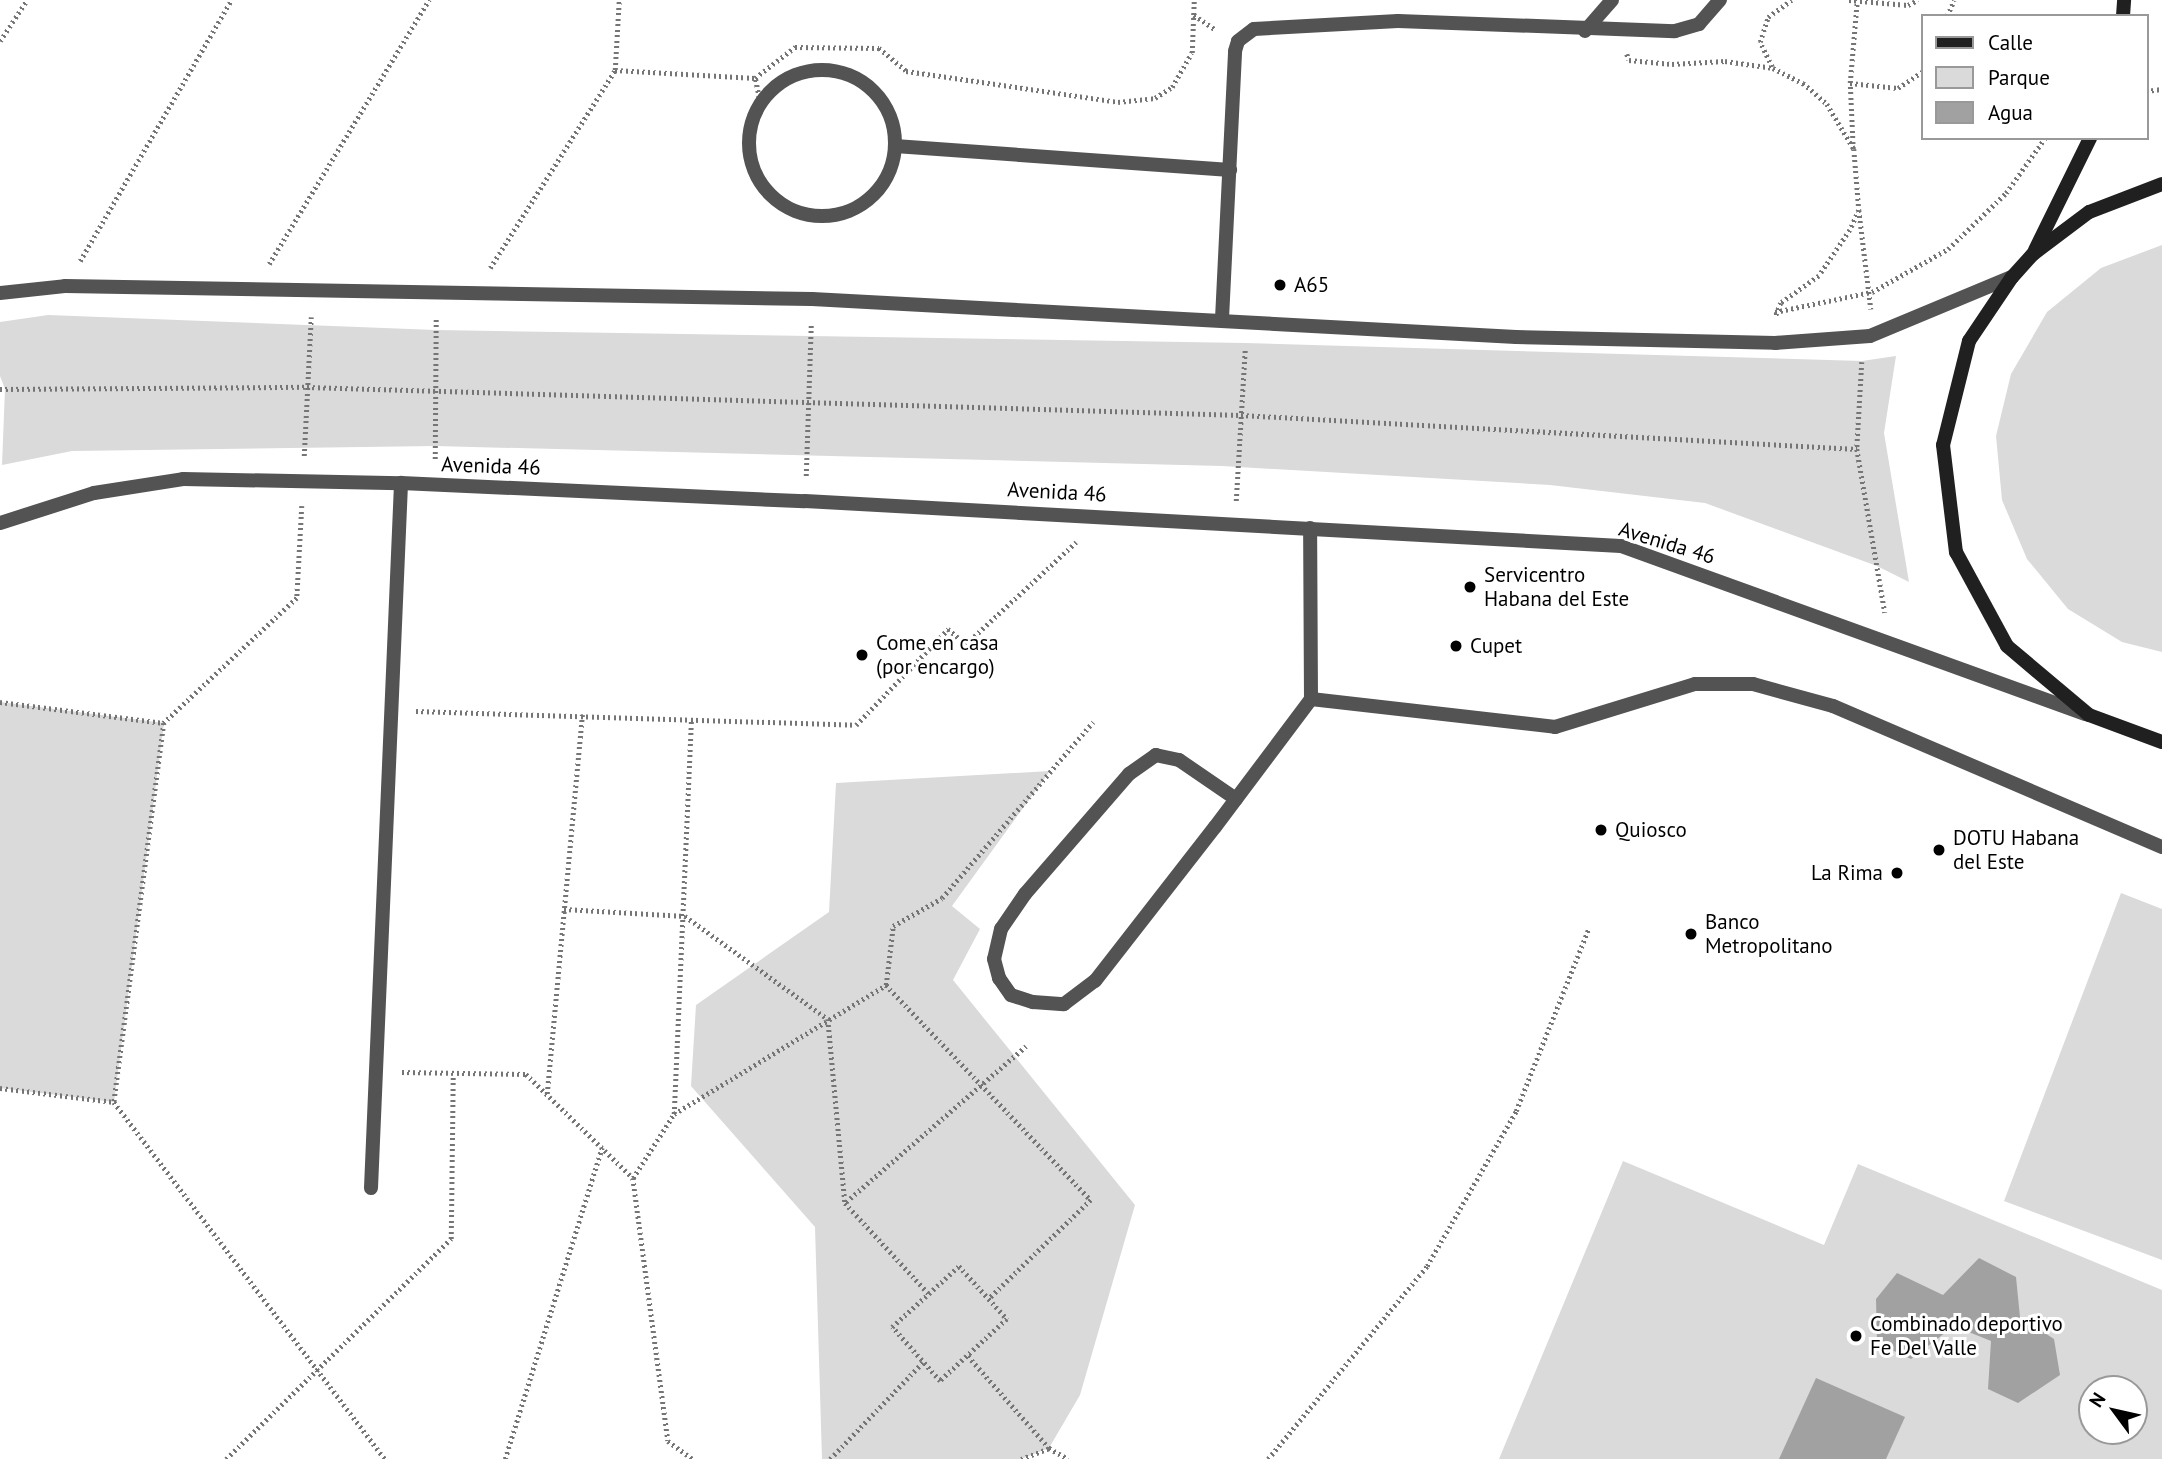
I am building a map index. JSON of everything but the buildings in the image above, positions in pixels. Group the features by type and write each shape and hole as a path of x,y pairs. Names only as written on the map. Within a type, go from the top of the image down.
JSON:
{"main road":[{"path":"2033,254 2089,140"},
{"path":"2162,184 2089,212 2033,254 2012,277 1969,341 1943,445 1956,552 2007,646 2089,715 2162,742"}],"street":[{"path":"1586,31 1612,0"},
{"path":"1222,319 1235,51 1238,41 1254,29 1398,20 1586,31 1675,31 1699,24 1720,0"},
{"path":"821,69 845,73 866,84 883,101 893,122 895,146 890,170 877,192 847,211 811,216 788,208 768,194 755,173 749,150 750,125 760,103 777,85 798,73 821,69"},
{"path":"895,146 1230,170"},
{"path":"0,293 65,286 812,299 1247,320 1516,337 1775,343 1870,336 2012,277"},
{"name":"Avenida 46","path":"0,523 47,505 146,483 183,479 401,483 805,501 1104,515 1621,546 2089,715"},
{"path":"371,1188 401,483"},
{"path":"1236,799 1179,760 1156,755 1129,774 1025,894 1001,929 994,959 999,978 1011,995 1033,1002 1064,1004 1095,981 1236,799 1311,699 1310,528"},
{"path":"1311,699 1555,727 1695,684 1753,684 1833,706 2162,847"}],"path":[{"path":"0,41 27,0"},
{"path":"65,286 231,0"},
{"path":"254,289 429,0"},
{"path":"475,293 615,70 619,0"},
{"path":"615,70 755,78 795,47 879,48 906,71 1118,102 1155,98 1172,87 1192,53 1194,2 1200,0"},
{"path":"1773,68 1760,42 1768,18 1791,0"},
{"path":"1849,0 1908,5 1918,0"},
{"path":"1857,1 1850,83 1853,149 1858,209 1872,292 1870,336 1862,360 1857,449 1890,642"},
{"path":"1619,30 1629,60 1672,64 1725,61 1773,68 1803,83 1827,104 1853,149"},
{"path":"1850,83 1898,88 1920,73"},
{"path":"755,78 760,103"},
{"path":"1775,312 1872,292 1948,249 2006,193 2044,140"},
{"path":"1775,343 1775,312 1834,258 1858,209"},
{"path":"312,290 297,598 164,723 114,1102 385,1459"},
{"path":"435,485 433,391 437,292"},
{"path":"805,501 812,299"},
{"path":"1234,523 1247,320"},
{"path":"0,389 307,387 1241,415 1857,449"},
{"path":"391,710 856,725 948,629 966,644 1104,515"},
{"path":"0,703 164,723"},
{"path":"547,1094 582,715"},
{"path":"674,1114 685,916 691,720"},
{"path":"886,985 893,926 942,898 1093,722"},
{"path":"564,909 685,916 828,1019 845,1203 929,1294"},
{"path":"1268,1459 1427,1266 1516,1111 1589,928"},
{"path":"633,1178 674,1114 886,985"},
{"path":"886,985 1091,1200 989,1299"},
{"path":"845,1203 1026,1046"},
{"path":"377,1071 526,1074 633,1178 668,1441 693,1459"},
{"path":"226,1459 451,1239 453,1074"},
{"path":"0,1088 114,1102"},
{"path":"505,1459 602,1148"},
{"path":"959,1266 989,1299 1007,1320 940,1381 892,1327 959,1266"},
{"path":"968,1356 1049,1448 1068,1459"},
{"path":"830,1459 923,1362"},
{"path":"1021,1459 1049,1448"}],"green space":[{"path":"2162,245 2162,652 2122,642 2068,609 2027,559 2002,500 1996,436 2011,374 2047,312 2101,268"},
{"path":"48,315 436,330 1245,343 1862,361 1896,356 1884,433 1909,582 1877,566 1705,503 1550,485 1222,466 435,446 72,451 2,465 5,389 0,376 0,322"},
{"path":"0,702 164,723 114,1102 0,1088"},
{"path":"1050,771 952,906 980,929 953,980 1135,1205 1080,1395 1049,1448 1021,1459 822,1459 815,1227 691,1086 696,1005 829,912 836,783"},
{"path":"2121,893 2162,909 2162,1260 2004,1201"},
{"name":"Combinado deportivo Fe Del Valle","path":"1623,1161 1824,1245 1858,1164 2162,1290 2162,1459 1499,1459"}],"water":[{"path":"1979,1258 2016,1277 2020,1317 2054,1339 2060,1375 2018,1403 1988,1389 1991,1341 1954,1326 1911,1359 1877,1343 1876,1299 1897,1273 1943,1295"},
{"path":"1816,1378 1905,1417 1886,1459 1779,1459"}],"place":[{"name":"A65","path":"1280,285"},
{"name":"Servicentro Habana del Este","path":"1470,587"},
{"name":"Cupet","path":"1456,646"},
{"name":"Come en casa (por encargo)","path":"862,655"},
{"name":"Quiosco","path":"1601,830"},
{"name":"DOTU Habana del Este","path":"1939,850"},
{"name":"La Rima","path":"1897,873"},
{"name":"Banco Metropolitano","path":"1691,934"},
{"name":"Combinado deportivo Fe Del Valle","path":"1856,1336"}]}
